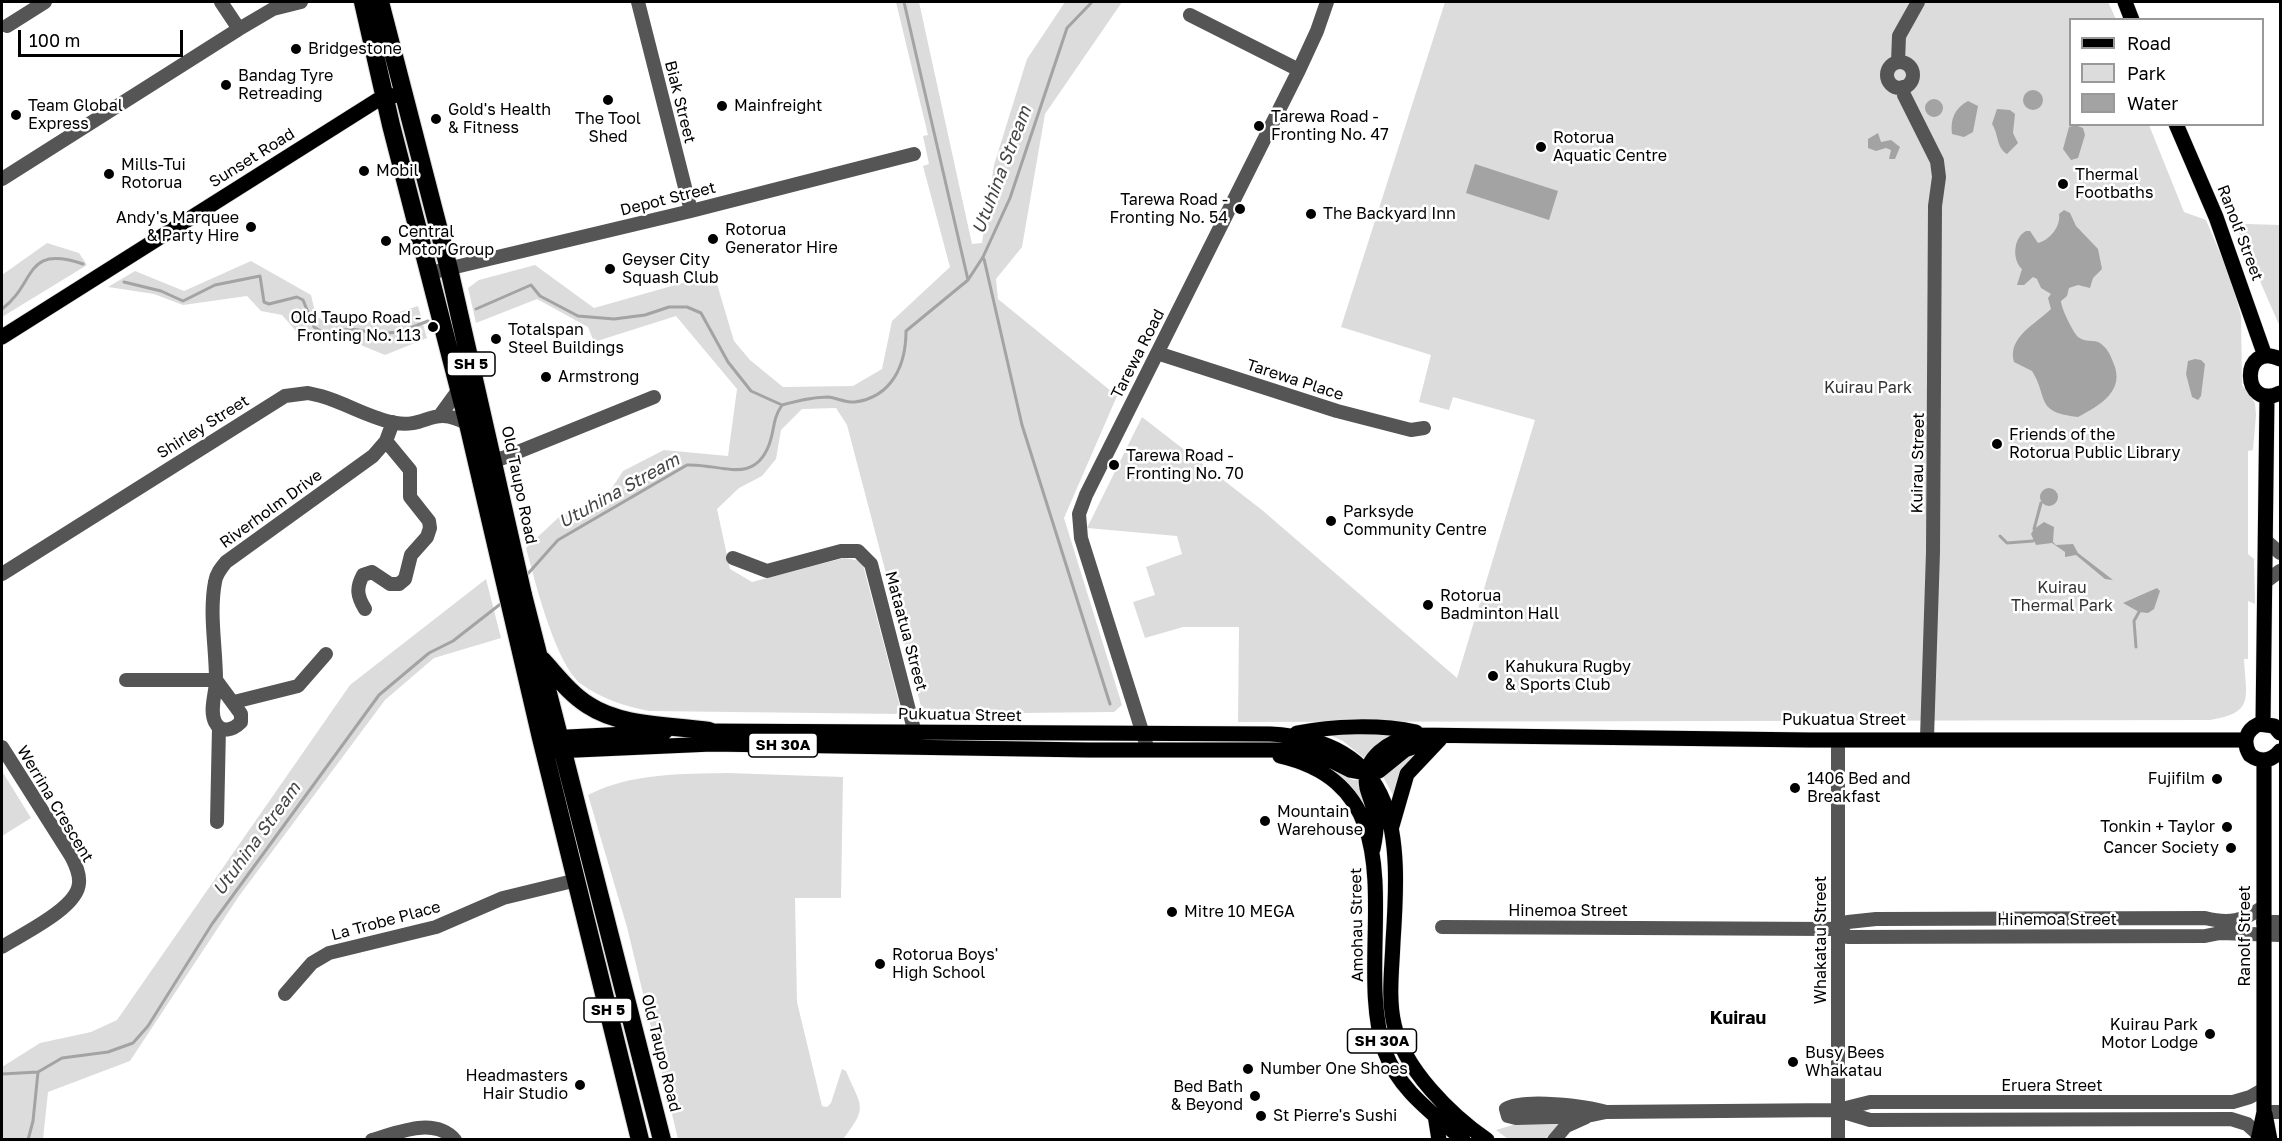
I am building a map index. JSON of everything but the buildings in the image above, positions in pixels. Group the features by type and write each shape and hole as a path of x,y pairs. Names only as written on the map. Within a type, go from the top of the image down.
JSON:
{"highway":[{"name":"Old Taupo Road","path":"363,2 448,269 485,460 518,601 543,745 640,1140"},
{"name":"Old Taupo Road","path":"380,2 394,95 430,273 468,424 485,460"},
{"name":"Old Taupo Road","path":"518,601 539,656 660,1131"},
{"path":"539,656 578,698 599,711 626,720 709,731"},
{"name":"Old Taupo Road","path":"577,880 585,882 591,890 609,956 622,976"},
{"path":"633,1111 639,1109 643,1103 637,1070 641,1055"},
{"path":"650,1140 650,1128 660,1131"}],"main road":[{"path":"2125,2 2131,18"},
{"name":"Sunset Road","path":"2,337 394,95"},
{"name":"Ranolf Street","path":"2177,126 2273,357"},
{"path":"2263,723 2265,540 2273,394 2254,389 2249,376 2254,363 2273,357"},
{"path":"2280,733 2274,726 2263,723 2251,728 2246,740 2250,755 2264,760 2275,757 2280,751"},
{"path":"1285,735 1325,729 1396,729 1425,735"},
{"name":"Pukuatua Street","path":"543,745 709,731 1148,750 1248,751"},
{"name":"Pukuatua Street","path":"562,744 712,744 1143,735 1285,735 1316,740 1333,747 1353,759 1367,773"},
{"name":"Pukuatua Street","path":"1367,773 1371,760 1382,749 1400,740 1425,735 1838,740 1927,738 2246,740"},
{"path":"1392,826 1407,774 1442,737"},
{"name":"Pukuatua Street","path":"1367,773 1379,771 1405,750 1442,737"},
{"path":"1248,751 1305,752 1330,759 1350,770 1367,773 1368,789 1376,823 1373,849"},
{"name":"Amohau Street","path":"1248,751 1288,758 1328,777 1359,812 1373,849 1376,878 1377,1024 1386,1055 1402,1082 1463,1140"},
{"name":"Ranolf Street","path":"2262,1138 2264,1112 2264,760"},
{"name":"Amohau Street","path":"1367,773 1380,793 1392,826 1395,895 1390,988 1394,1024 1405,1056 1414,1070 1484,1139"},
{"path":"1435,1115 1439,1140"}],"street":[{"path":"7,26 45,2"},
{"path":"221,2 238,29"},
{"path":"2,179 238,29 273,9 301,2"},
{"name":"Biak Street","path":"638,2 691,211"},
{"name":"Tarewa Road","path":"1148,750 1081,538 1078,522 1086,495 1299,70 1327,2"},
{"name":"Kuirau Street","path":"1918,2 1899,36 1898,62 1889,68 1888,78 1892,84 1903,87 1904,95 1937,161 1939,177 1935,206 1933,562 1927,738"},
{"path":"1190,15 1299,70"},
{"name":"Depot Street","path":"430,273 691,211 914,154"},
{"name":"Tarewa Place","path":"1157,353 1336,411 1404,429 1424,428"},
{"path":"459,388 441,414 468,424"},
{"name":"Shirley Street","path":"2,574 285,396 308,393 321,396 393,422 417,422 441,414"},
{"path":"485,460 503,458 654,396"},
{"name":"Riverholm Drive","path":"217,822 219,727 214,720 216,680 214,589 216,578 223,565 373,456 386,441 393,422"},
{"path":"365,609 359,600 357,586 363,575 372,572 390,584 399,585 405,579 411,555 427,537 430,528 429,521 410,497 410,470 386,441"},
{"path":"2265,540 2280,553"},
{"name":"Mataatua Street","path":"733,558 767,572 841,551 858,551 871,564 917,740"},
{"path":"2265,582 2280,571"},
{"path":"234,702 298,686 326,654"},
{"path":"126,680 216,680 242,714 241,722 235,728 225,730 219,727"},
{"name":"Whakatau Street","path":"1838,740 1838,1140"},
{"name":"Werrina Crescent","path":"2,747 78,869 80,884 75,897 66,907 2,947"},
{"name":"La Trobe Place","path":"285,994 312,963 329,953 436,927 503,898 577,880"},
{"name":"Hinemoa Street","path":"1442,927 1837,928 1848,922 1876,919 2205,918 2228,922 2243,919 2280,922"},
{"name":"Hinemoa Street","path":"1837,928 1848,937 2193,936 2220,933 2263,922"},
{"name":"Hinemoa Street","path":"2263,922 2280,935"},
{"name":"Eruera Street","path":"1606,1112 1587,1116 1516,1118 1508,1116 1506,1109 1520,1105 1567,1106 1606,1112 1838,1110 1870,1102 2233,1102 2250,1097 2264,1089"},
{"name":"Eruera Street","path":"1838,1110 1870,1120 2231,1119 2247,1124 2262,1138"},
{"path":"2264,1112 2280,1112"},
{"name":"Eruera Street","path":"1554,1140 1566,1126 1587,1116"},
{"path":"372,1140 430,1128 441,1129 455,1140"}],"green space":[{"path":"896,2 919,2 972,244 982,243 994,165 1027,59 1065,2 1122,2 1045,114 1022,247 996,279 998,299 1117,396 1064,518 1122,705 1114,712 923,714 847,425 836,408 802,409 781,430 776,459 762,476 739,488 717,509 730,569 752,582 844,558 862,561 902,714 649,711 597,694 581,684 563,659 547,620 526,548 559,517 604,500 623,471 664,450 728,456 737,389 676,316 594,342 588,327 537,299 476,323 468,288 479,280 535,265 594,308 714,274 734,341 750,360 783,387 853,386 882,369 892,321 950,267 923,166 929,164 923,136 928,135"},
{"name":"Kuirau Park","path":"1445,2 2108,2 2116,18 2069,18 2069,126 2149,126 2184,212 2206,220 2231,279 2241,316 2242,385 2255,403 2256,415 2253,450 2248,451 2248,554 2254,559 2255,604 2248,601 2248,659 2244,659 2245,702 2235,713 2210,720 1238,722 1239,627 1183,627 1145,638 1133,602 1155,595 1146,567 1182,554 1177,536 1087,528 1142,417 1262,510 1457,678 1535,420 1453,397 1449,410 1419,402 1431,355 1341,327"},
{"path":"2280,225 2280,327 2236,226"},
{"path":"47,243 79,253 87,265 2,317 2,275"},
{"path":"251,261 311,295 316,316 326,323 353,317 371,321 418,306 427,338 385,355 346,339 303,339 282,315 261,311 247,296 183,305 154,294 108,287 135,271 184,291"},
{"path":"486,579 501,638 434,658 385,700 239,896 130,1061 48,1092 43,1139 2,1139 2,1067 40,1043 91,1032 117,1020 350,685"},
{"path":"1327,734 1399,734 1365,759 1343,741"},
{"path":"1419,748 1393,795 1382,775"},
{"path":"1317,759 1353,780 1361,780 1369,815 1354,791"},
{"path":"2,771 31,818 2,836"},
{"path":"728,773 843,777 841,898 795,898 797,1002 822,1106 827,1107 831,1103 842,1069 846,1071 860,1106 857,1120 843,1139 678,1139 627,927 588,795 621,782 656,776"},
{"path":"1572,1118 1559,1124 1545,1139 1508,1139 1496,1130 1526,1121"}],"water":[{"path":"2033,90 2040,93 2043,100 2040,107 2033,110 2026,107 2023,100 2026,93"},
{"path":"1930,99 1938,99 1943,104 1941,115 1930,117 1925,112 1925,104"},
{"path":"1968,101 1978,106 1973,132 1964,137 1952,134 1954,114"},
{"path":"1997,109 2010,110 2015,114 2013,133 2018,143 2007,154 1999,144 1992,124"},
{"path":"2069,127 2083,128 2085,135 2078,158 2071,160 2063,149"},
{"path":"1878,133 1881,142 1891,140 1900,147 1895,159 1889,159 1891,150 1886,148 1876,151 1868,148 1868,139"},
{"path":"1475,164 1558,191 1549,220 1466,193"},
{"path":"2064,210 2070,213 2076,226 2098,249 2102,269 2093,278 2090,288 2078,285 2069,288 2067,296 2061,301 2063,309 2078,337 2097,342 2106,349 2116,372 2114,389 2109,396 2078,417 2055,412 2049,407 2032,371 2014,362 2013,353 2015,345 2024,332 2051,309 2048,298 2051,294 2041,288 2037,279 2033,277 2024,285 2017,285 2022,269 2015,255 2016,244 2026,231 2030,231 2038,243 2047,239 2054,232 2059,214"},
{"path":"2195,359 2205,364 2201,396 2198,400 2192,397 2186,374 2188,361"},
{"path":"2049,488 2055,491 2058,497 2055,503 2049,506 2043,503 2040,497 2043,491"},
{"path":"2044,522 2054,527 2053,542 2056,545 2073,544 2078,553 2113,580 2105,579 2076,555 2065,557 2065,552 2052,543 2036,545 2031,534"},
{"path":"2157,588 2160,591 2154,609 2148,613 2139,612 2123,603"}],"waterway":[{"path":"904,2 968,280"},
{"name":"Utuhina Stream","path":"525,577 558,540 687,465 734,470 754,465 762,458 769,445 782,405 822,397 855,402 879,394 887,386 900,367 906,331 968,280 983,257 1010,198 1067,28 1092,2"},
{"path":"2,309 13,299 33,269 40,263 50,259 64,259 83,264"},
{"path":"984,259 1022,425 1110,704"},
{"path":"124,282 161,291 183,301 215,285 260,276 264,302 269,304 297,297 303,300 314,327 327,335 353,329 392,333 428,321"},
{"path":"476,309 531,285 540,296 578,316 614,319 645,315 669,307 687,307 701,313 728,362 751,391 782,405"},
{"path":"2034,529 2041,503"},
{"path":"2000,536 2007,543 2033,541"},
{"name":"Utuhina Stream","path":"28,1140 33,1121 38,1072 62,1058 108,1052 133,1043 148,1026 212,924 379,695 429,653 453,641 503,602"},
{"path":"2136,647 2134,621 2139,612"},
{"path":"2,1074 38,1072"}],"place":[{"name":"Bridgestone","path":"296,49"},
{"name":"Bandag Tyre Retreading","path":"226,85"},
{"name":"The Tool Shed","path":"608,100"},
{"name":"Mainfreight","path":"722,106"},
{"name":"Team Global Express","path":"16,115"},
{"name":"Gold's Health & Fitness","path":"436,119"},
{"name":"Tarewa Road - Fronting No. 47","path":"1259,126"},
{"name":"Rotorua Aquatic Centre","path":"1541,147"},
{"name":"Mobil","path":"364,171"},
{"name":"Mills-Tui Rotorua","path":"109,174"},
{"name":"Thermal Footbaths","path":"2063,184"},
{"name":"Tarewa Road - Fronting No. 54","path":"1240,209"},
{"name":"The Backyard Inn","path":"1311,214"},
{"name":"Andy's Marquee & Party Hire","path":"251,227"},
{"name":"Rotorua Generator Hire","path":"713,239"},
{"name":"Central Motor Group","path":"386,241"},
{"name":"Geyser City Squash Club","path":"610,269"},
{"name":"Old Taupo Road - Fronting No. 113","path":"433,327"},
{"name":"Totalspan Steel Buildings","path":"496,339"},
{"name":"Armstrong","path":"546,377"},
{"name":"Friends of the Rotorua Public Library","path":"1997,444"},
{"name":"Tarewa Road - Fronting No. 70","path":"1114,465"},
{"name":"Parksyde Community Centre","path":"1331,521"},
{"name":"Rotorua Badminton Hall","path":"1428,605"},
{"name":"Kahukura Rugby & Sports Club","path":"1493,676"},
{"name":"Fujifilm","path":"2217,779"},
{"name":"1406 Bed and Breakfast","path":"1795,788"},
{"name":"Mountain Warehouse","path":"1265,821"},
{"name":"Tonkin + Taylor","path":"2227,827"},
{"name":"Cancer Society","path":"2231,848"},
{"name":"Mitre 10 MEGA","path":"1172,912"},
{"name":"Rotorua Boys' High School","path":"880,964"},
{"name":"Kuirau Park Motor Lodge","path":"2210,1034"},
{"name":"Busy Bees Whakatau","path":"1793,1062"},
{"name":"Number One Shoes","path":"1248,1069"},
{"name":"Headmasters Hair Studio","path":"580,1085"},
{"name":"Bed Bath & Beyond","path":"1255,1096"},
{"name":"St Pierre's Sushi","path":"1261,1116"}],"district":[{"name":"Kuirau","path":"1738,1018"}],"park label":[{"name":"Kuirau Thermal Park","path":"2062,597"}]}
